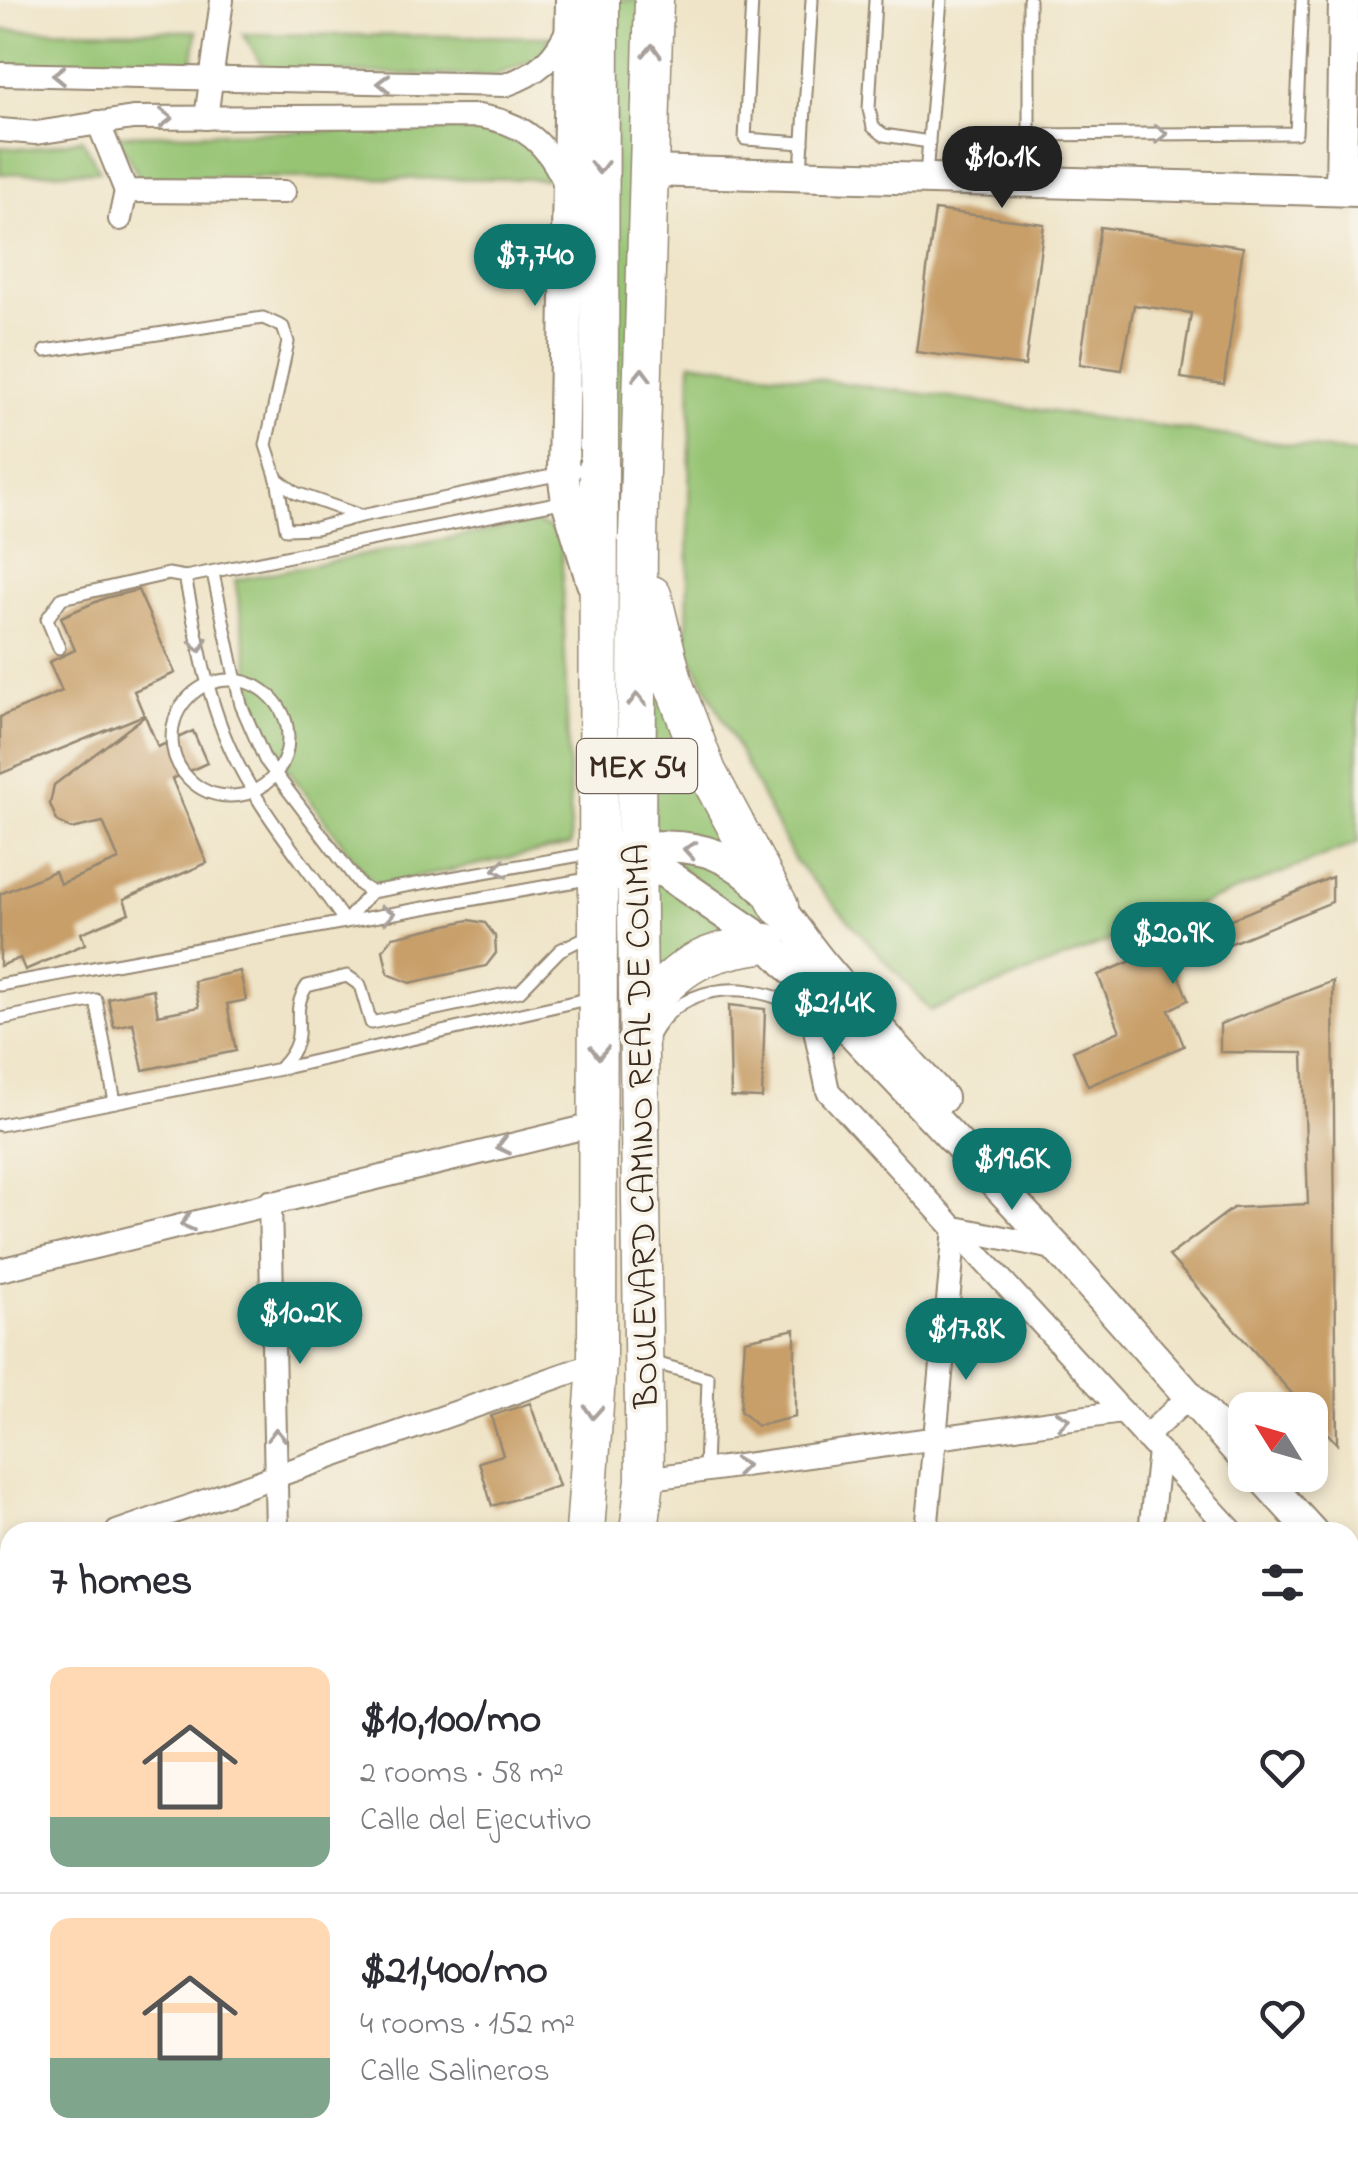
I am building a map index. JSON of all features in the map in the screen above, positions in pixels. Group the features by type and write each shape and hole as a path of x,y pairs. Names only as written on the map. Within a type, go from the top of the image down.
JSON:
{"main road":[{"name":"BOULEVARD CAMINO REAL DE COLIMA","path":"640,1522 645,1480 637,860 638,538 654,0"},
{"name":"BOULEVARD CAMINO REAL DE COLIMA","path":"580,8 582,484 598,604 596,864 600,996 597,1364 586,1522"},
{"path":"638,538 674,686 707,772 779,906"},
{"path":"641,1011 676,971 722,950 767,943"}],"street":[{"path":"206,118 222,0"},
{"path":"647,171 1349,190 1344,0"},
{"path":"0,74 505,85 528,77 547,64 580,8"},
{"path":"580,8 566,186 582,484"},
{"path":"0,130 36,132 98,122 206,118 502,119 524,128 542,144 566,186"},
{"path":"98,122 126,190 120,219"},
{"path":"126,190 284,192"},
{"path":"596,864 637,860 687,848 716,856 745,873 779,906 820,962 1042,1210 1058,1250"},
{"path":"637,860 661,870 767,943 818,1009 1058,1250 1228,1440"},
{"path":"818,1009 828,1091 1224,1522"},
{"path":"0,1270 598,1124"},
{"path":"270,1202 277,1522"},
{"path":"954,1228 1058,1250"},
{"path":"927,1522 954,1228"},
{"path":"152,1522 597,1364"},
{"path":"1150,1522 1152,1444 1189,1396"},
{"path":"645,1480 1122,1412"},
{"path":"1276,1492 1303,1522"}],"lane":[{"path":"752,0 745,139 803,143"},
{"path":"801,176 812,0"},
{"path":"875,0 869,109 873,128 884,135 929,142"},
{"path":"926,179 941,0"},
{"path":"1029,0 1028,135 1296,132 1302,0"},
{"path":"1344,0 1358,0"},
{"path":"44,351 263,318 283,326 288,342 266,445 286,529 316,528 361,516 582,484"},
{"path":"277,480 296,493 361,516"},
{"path":"59,648 48,618 62,598 168,574 185,577 213,573 582,484"},
{"path":"213,573 241,705 274,776 360,884 371,892"},
{"path":"185,577 207,684 225,738 255,792 345,922"},
{"path":"236,680 253,684 280,708 288,743 274,776 255,792 218,796 186,778 171,745 179,708 207,684 236,680"},
{"path":"345,922 371,892 596,864"},
{"path":"0,986 345,922 596,864"},
{"path":"280,1068 301,1038 297,1000 306,986 348,976 360,985 371,1024 520,990 560,950 598,931"},
{"path":"641,1060 662,1018 690,996 736,988 783,995 818,1009"},
{"path":"0,1125 280,1068 600,996"},
{"path":"0,1019 96,1000 115,1102"},
{"path":"644,1360 708,1378 705,1471"}],"green space":[{"path":"617,0 642,0 626,810 611,331"},
{"path":"0,30 197,31 192,67 0,66"},
{"path":"243,34 552,37 538,58 493,76 266,71"},
{"path":"486,128 525,146 551,179 139,177 116,135"},
{"path":"82,139 100,171 0,174 0,147 29,149"},
{"path":"691,362 1358,454 1358,843 931,1011 795,861 687,649"},
{"path":"533,522 561,532 571,845 381,885 367,877 278,756 256,709 235,580"},
{"path":"653,623 744,863 654,839"},
{"path":"667,857 694,861 742,886 783,925 836,990"},
{"path":"653,877 747,938 653,981"}],"building":[{"path":"935,210 1044,224 1025,366 916,352"},
{"path":"1100,227 1243,247 1224,384 1181,378 1191,313 1134,305 1122,370 1080,364"},
{"path":"138,590 175,673 134,691 144,715 0,774 0,717 62,691 49,662 75,650 61,617 105,598"},
{"path":"145,716 158,747 193,731 207,763 172,779 207,863 124,899 129,913 81,933 85,944 25,970 20,958 0,966 0,894 55,871 60,884 119,860 103,822 71,829 57,821 50,804 54,785"},
{"path":"1332,877 1332,902 1175,966 1188,1000 1169,1010 1184,1046 1088,1086 1073,1051 1120,1031 1098,975"},
{"path":"469,920 485,923 495,936 496,953 486,966 410,983 388,974 383,950 393,937"},
{"path":"240,971 246,1000 227,1004 236,1051 143,1070 133,1023 114,1027 108,998 153,989 158,1015 199,1007 194,981"},
{"path":"1333,981 1337,1444 1328,1434 1328,1392 1291,1392 1169,1256 1233,1208 1308,1204 1303,1053 1220,1052 1220,1024"},
{"path":"729,1005 765,1009 762,1098 731,1097"},
{"path":"795,1329 795,1417 757,1426 740,1411 745,1340"},
{"path":"530,1403 559,1486 492,1506 479,1462 503,1455 491,1416"}]}
